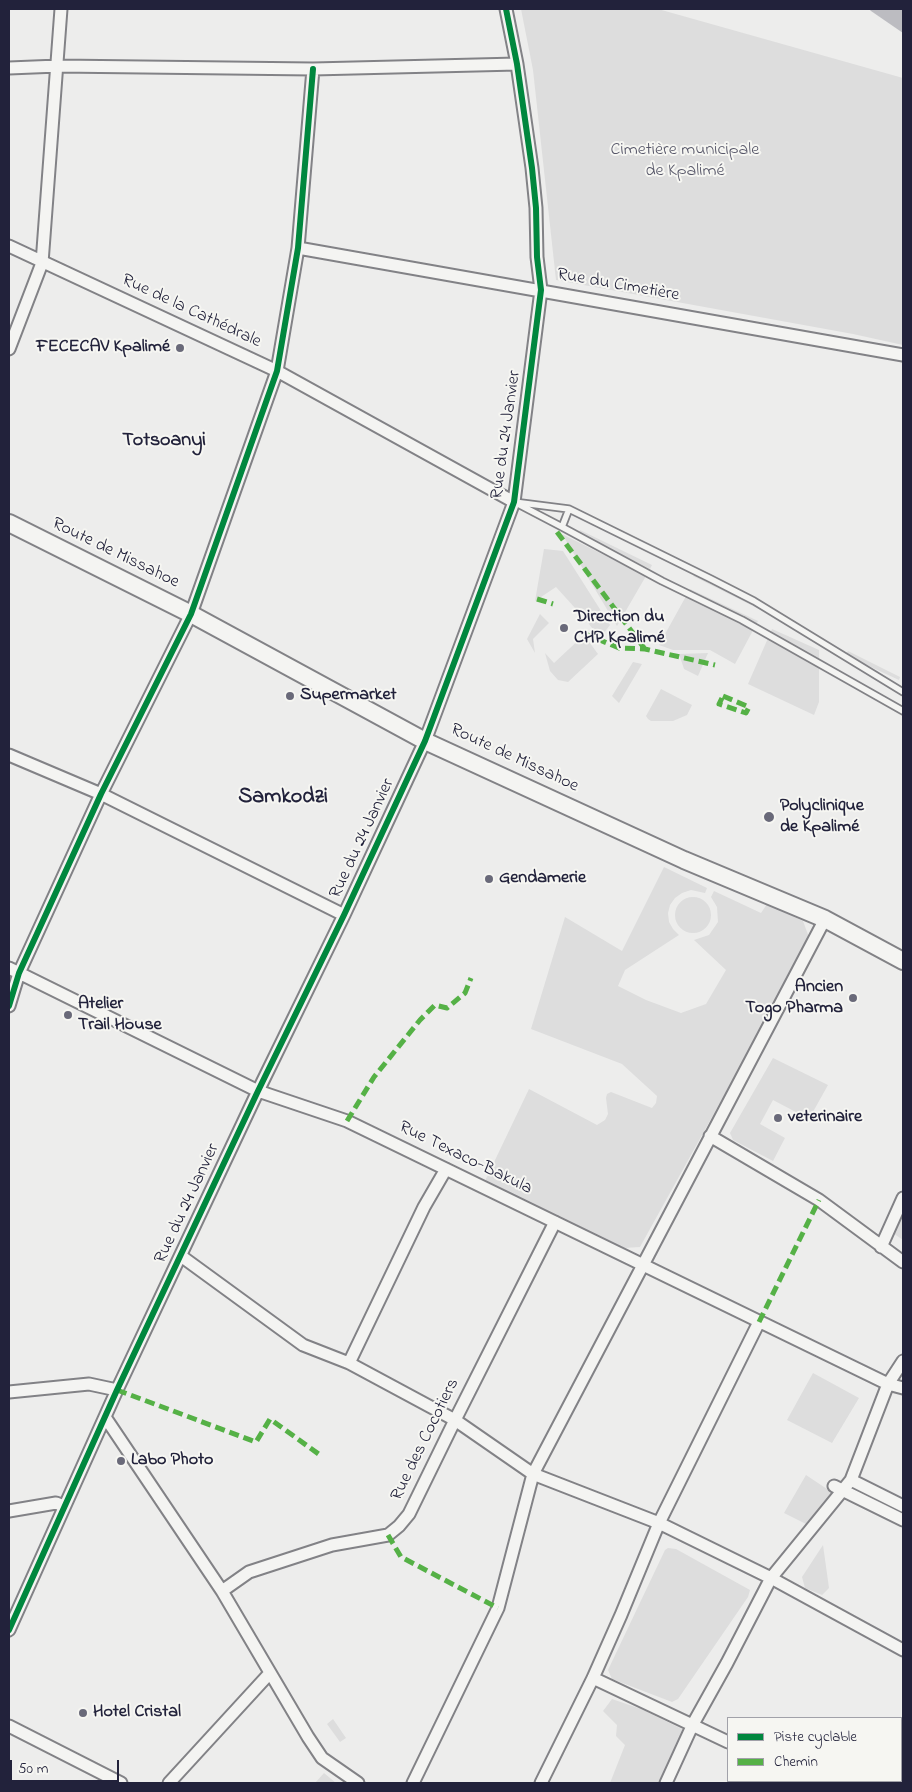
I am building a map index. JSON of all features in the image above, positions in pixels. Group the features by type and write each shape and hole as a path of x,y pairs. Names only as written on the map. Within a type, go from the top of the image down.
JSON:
{"main road":[{"name":"Route de Missahoe","path":"9,523 191,614 425,741 684,860 825,919 903,961"}],"street":[{"path":"9,349 42,263 61,9"},
{"name":"Rue du 24 Janvier","path":"9,1630 117,1390 425,741 514,502 541,290 537,257 536,208 532,168 518,64 506,9"},
{"path":"9,68 58,66 312,69 518,64"},
{"path":"9,1006 14,970 191,614 277,371 298,248 312,69"},
{"name":"Rue de la Cathédrale","path":"9,246 277,371 514,502"},
{"name":"Rue du Cimetière","path":"298,248 903,355"},
{"path":"9,755 101,794 344,915"},
{"path":"413,1783 498,1608 533,1474 825,919"},
{"name":"Rue Texaco-Bakula","path":"14,970 258,1091 348,1121 759,1322 888,1384 903,1388"},
{"path":"710,1136 819,1200 903,1262"},
{"path":"349,1363 424,1207 446,1169"},
{"path":"881,1247 903,1198"},
{"name":"Rue des Cocotiers","path":"222,1591 249,1572 282,1560 332,1545 388,1535 409,1514 555,1222"},
{"path":"181,1256 303,1345 349,1363 455,1420 533,1474 659,1523 771,1578 903,1650"},
{"path":"541,1783 621,1615 659,1523 759,1322"},
{"path":"666,1783 693,1724 771,1578 851,1480 888,1384 903,1361"},
{"path":"9,1392 89,1384 117,1390"},
{"path":"105,1417 222,1591 322,1758 358,1783"},
{"path":"851,1480 903,1506"},
{"path":"834,1486 903,1520"},
{"path":"9,1511 56,1503 64,1506"},
{"path":"169,1783 270,1673"},
{"path":"592,1678 727,1741"},
{"path":"9,1726 121,1783"},
{"path":"804,1782 811,1783"}],"lane":[{"path":"514,502 569,509 711,578 754,601 903,692"},
{"path":"514,502 662,581 742,620 903,710"},
{"path":"562,527 569,509"}],"green space":[{"name":"Cimetière municipale de Kpalimé","path":"521,9 658,9 903,78 903,345 853,334 556,280 533,70"},
{"path":"580,530 652,565 650,569 579,533"},
{"path":"562,534 646,576 617,626"},
{"path":"544,549 563,551 610,625 600,638 556,587 535,601"},
{"path":"696,573 761,606 759,609 693,576"},
{"path":"690,589 758,621 735,664 710,650 673,650 659,645"},
{"path":"540,614 549,623 533,639 535,653 527,639"},
{"path":"772,629 819,650 819,702 814,715 748,684"},
{"path":"584,635 598,654 568,682 558,680 550,671 545,653 554,663"},
{"path":"848,651 900,677 899,680 845,655"},
{"path":"708,653 698,676 684,669 679,654"},
{"path":"633,662 642,664 619,703 612,696"},
{"path":"661,689 692,705 687,715 673,721 651,721 648,719 646,716"},
{"path":"664,867 707,888 705,893 691,890 675,898 670,905 668,913 669,922 679,935 625,970 618,986 646,1000 681,1013 706,1004 726,970 694,940 709,935 718,922 717,907 711,897 714,891 761,913 767,904 803,921 810,940 640,1247 624,1248 485,1181 529,1089 597,1125 605,1120 608,1114 606,1098 607,1094 611,1092 652,1108 656,1103 657,1096 622,1064 531,1029 565,917 622,951"},
{"path":"693,897 705,903 711,915 705,927 693,933 681,927 675,915 681,903"},
{"path":"773,1058 828,1085 809,1119 773,1100 760,1124 785,1138 773,1161 733,1140 730,1133"},
{"path":"903,1197 903,1240 887,1229"},
{"path":"813,1373 859,1398 832,1443 787,1420"},
{"path":"806,1475 833,1493 810,1526 784,1513"},
{"path":"823,1545 829,1588 822,1595 805,1588 802,1577"},
{"path":"668,1548 676,1549 750,1590 748,1597 678,1699 672,1702 612,1679 608,1670 665,1550"},
{"path":"612,1699 641,1709 682,1729 688,1739 665,1783 610,1783 625,1745 616,1736 617,1725 603,1711"},
{"path":"333,1719 346,1738 340,1742 327,1724"},
{"path":"324,1773 336,1783 315,1783"}],"shaded area":[{"path":"869,9 903,9 903,33 871,11"}],"marked path":[{"path":"557,532 645,649"},
{"path":"537,599 553,604"},
{"path":"583,633 619,648 645,649 715,665"},
{"path":"723,696 749,707 746,713 719,704 723,696"},
{"path":"347,1121 374,1077 420,1020 435,1005 447,1008 465,993 471,978"},
{"path":"759,1322 819,1200"},
{"path":"117,1390 256,1442 270,1419 320,1455"},
{"path":"388,1535 401,1557 498,1608"}],"cycle path":[{"path":"9,1630 117,1390 425,741 514,502 541,290 537,257 536,208 532,168 517,64 506,9"},
{"path":"9,1006 19,973 101,794 191,614 277,371 298,248 313,69"}],"place":[{"name":"FECECAV Kpalimé","path":"180,348"},
{"name":"Direction du CHP Kpalimé","path":"564,628"},
{"name":"Supermarket","path":"290,696"},
{"name":"Polyclinique de Kpalimé","path":"769,817"},
{"name":"Gendamerie","path":"489,879"},
{"name":"Ancien Togo Pharma","path":"853,998"},
{"name":"Atelier Trail House","path":"68,1015"},
{"name":"veterinaire","path":"778,1118"},
{"name":"Labo Photo","path":"121,1461"},
{"name":"Hotel Cristal","path":"83,1713"}],"district":[{"name":"Totsoanyi","path":"164,442"},
{"name":"Samkodzi","path":"283,798"}]}
